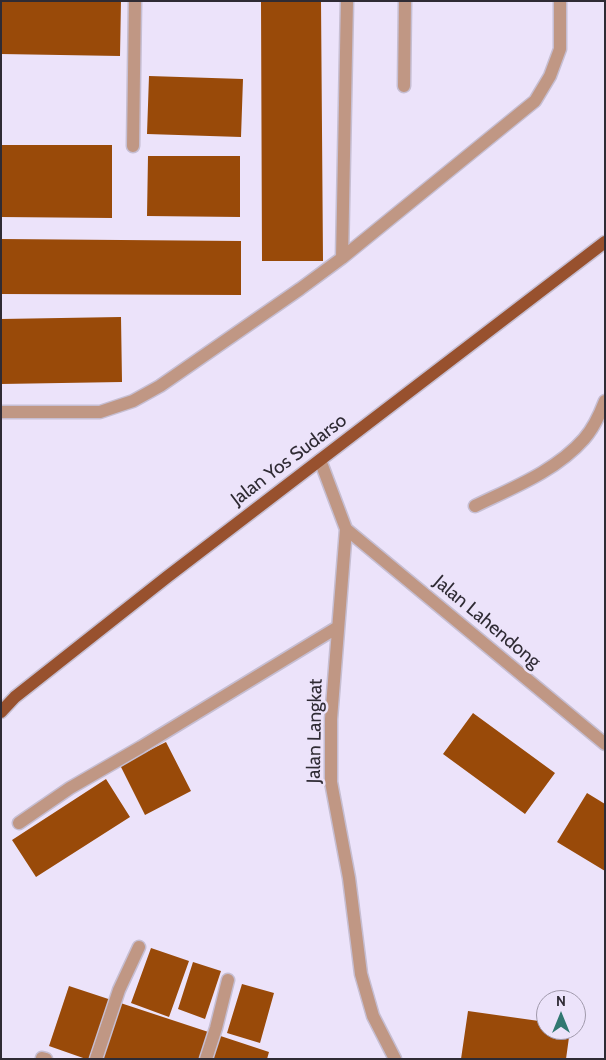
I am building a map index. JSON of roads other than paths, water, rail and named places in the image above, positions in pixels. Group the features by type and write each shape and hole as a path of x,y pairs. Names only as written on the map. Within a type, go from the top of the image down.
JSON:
{"main road":[{"name":"Jalan Yos Sudarso","path":"1,712 15,697 605,242"}],"street":[{"path":"133,146 135,1"},
{"path":"342,258 347,1"},
{"path":"404,86 405,1"},
{"path":"1,412 100,412 134,401 160,386 300,289 342,258 535,101 550,76 560,49 560,1"},
{"path":"475,506 530,479 562,458 585,438 605,401"},
{"name":"Jalan Langkat","path":"320,460 346,529 332,719 331,782 349,878 362,974 373,1016 395,1059"},
{"name":"Jalan Lahendong","path":"346,529 605,744"},
{"path":"19,823 70,788 338,627"},
{"path":"96,1059 119,990 139,947"},
{"path":"206,1059 228,980"}]}
